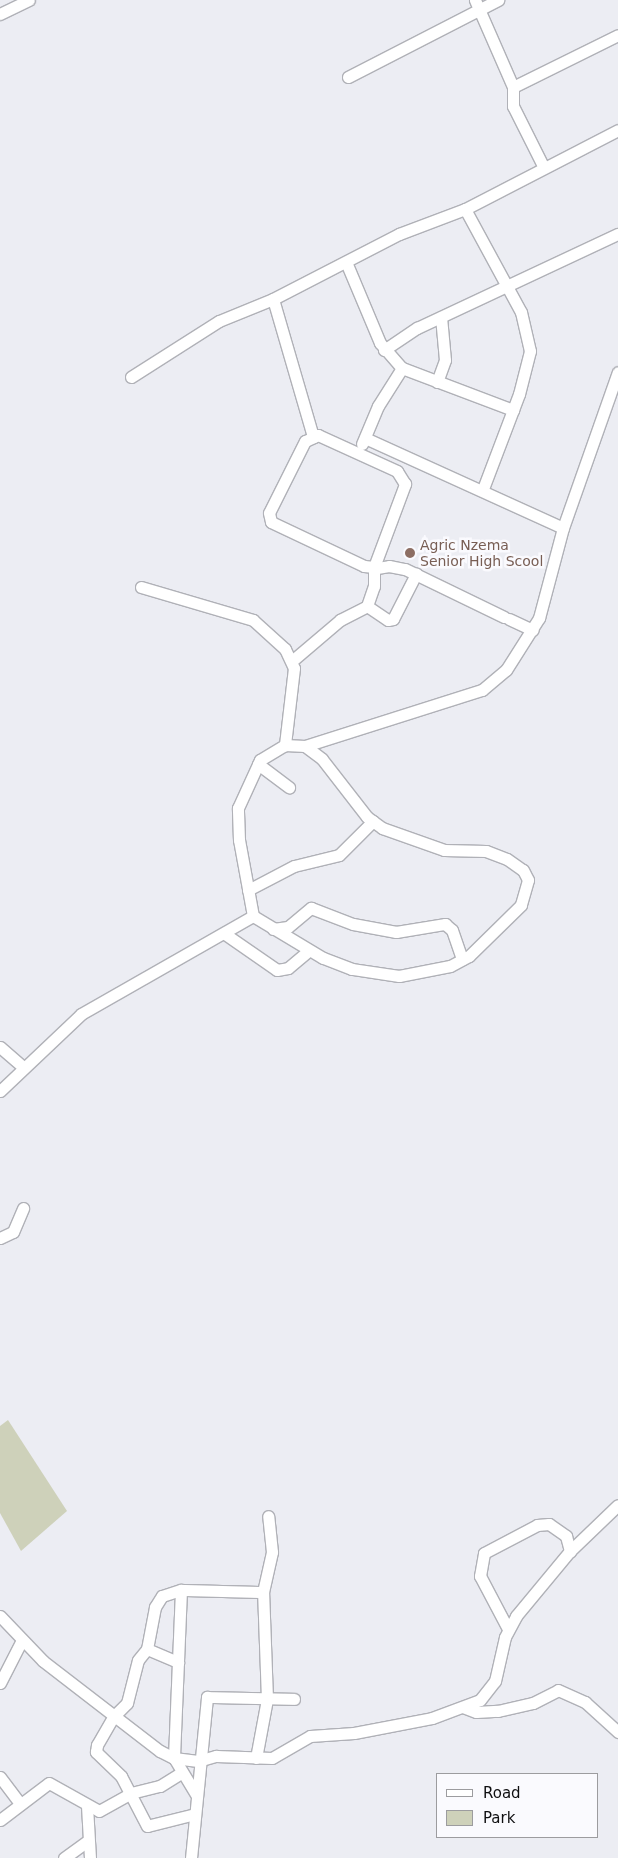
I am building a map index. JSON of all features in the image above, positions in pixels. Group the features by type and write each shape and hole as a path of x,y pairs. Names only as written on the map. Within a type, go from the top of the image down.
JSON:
{"street":[{"path":"0,14 30,0"},
{"path":"348,78 477,5 498,0"},
{"path":"477,5 512,87 513,106 543,166"},
{"path":"512,87 618,36"},
{"path":"131,377 219,321 273,299 399,234 465,209 543,166 618,130"},
{"path":"465,209 508,284 526,326 530,350 513,410 483,489"},
{"path":"384,350 441,316 618,234"},
{"path":"346,262 384,350 402,368 513,410"},
{"path":"273,299 313,437"},
{"path":"437,382 445,360 441,316"},
{"path":"359,453 402,368"},
{"path":"305,746 322,759 373,821 406,839 444,850 486,851 523,870 528,880 521,905 505,924 462,959 425,972 399,976 352,970 308,951 253,916 239,840 238,808 258,764 285,745 305,746 482,690 506,670 533,630 563,528 618,372"},
{"path":"285,745 292,660 340,620 367,606 374,586 374,567 404,478 330,439 313,437 305,441 277,496 269,513 271,522 315,545 374,567 389,566 416,574 533,630"},
{"path":"365,438 483,489 563,528"},
{"path":"367,606 388,620 393,618 416,574"},
{"path":"141,587 253,620 292,660"},
{"path":"258,764 289,787"},
{"path":"248,890 294,866 339,855 373,821"},
{"path":"273,930 288,927 311,908 354,924 396,932 445,924 452,930 462,959"},
{"path":"0,1091 22,1067 81,1014 225,934 253,916"},
{"path":"225,934 282,971 308,951"},
{"path":"0,1047 22,1067"},
{"path":"0,1238 13,1232 23,1208"},
{"path":"174,1758 198,1760 216,1756 256,1758 279,1756 310,1736 368,1731 463,1707 489,1692 508,1629 570,1551 618,1505"},
{"path":"256,1758 267,1699 263,1592 272,1552 268,1516"},
{"path":"508,1629 480,1576 484,1553 537,1525 549,1524 566,1536 570,1551"},
{"path":"195,1814 147,1826 118,1772 96,1748 113,1716 127,1703 138,1660 147,1649 158,1601 168,1593 181,1590 263,1592"},
{"path":"174,1758 181,1590"},
{"path":"0,1616 21,1642 113,1716 174,1758 197,1796"},
{"path":"0,1683 21,1642"},
{"path":"147,1649 178,1662"},
{"path":"463,1707 476,1712 498,1711 529,1704 558,1690 585,1702 618,1732"},
{"path":"191,1858 197,1796 198,1760 207,1697 294,1700"},
{"path":"0,1820 19,1802 53,1783 86,1806 99,1811 131,1794 160,1786 182,1772"},
{"path":"0,1777 19,1802"},
{"path":"86,1806 87,1841 90,1858"},
{"path":"64,1858 87,1841"}],"green space":[{"path":"8,1420 67,1511 21,1551 0,1513 0,1426"}],"place":[{"name":"Agric Nzema Senior High Scool","path":"410,553"}]}
